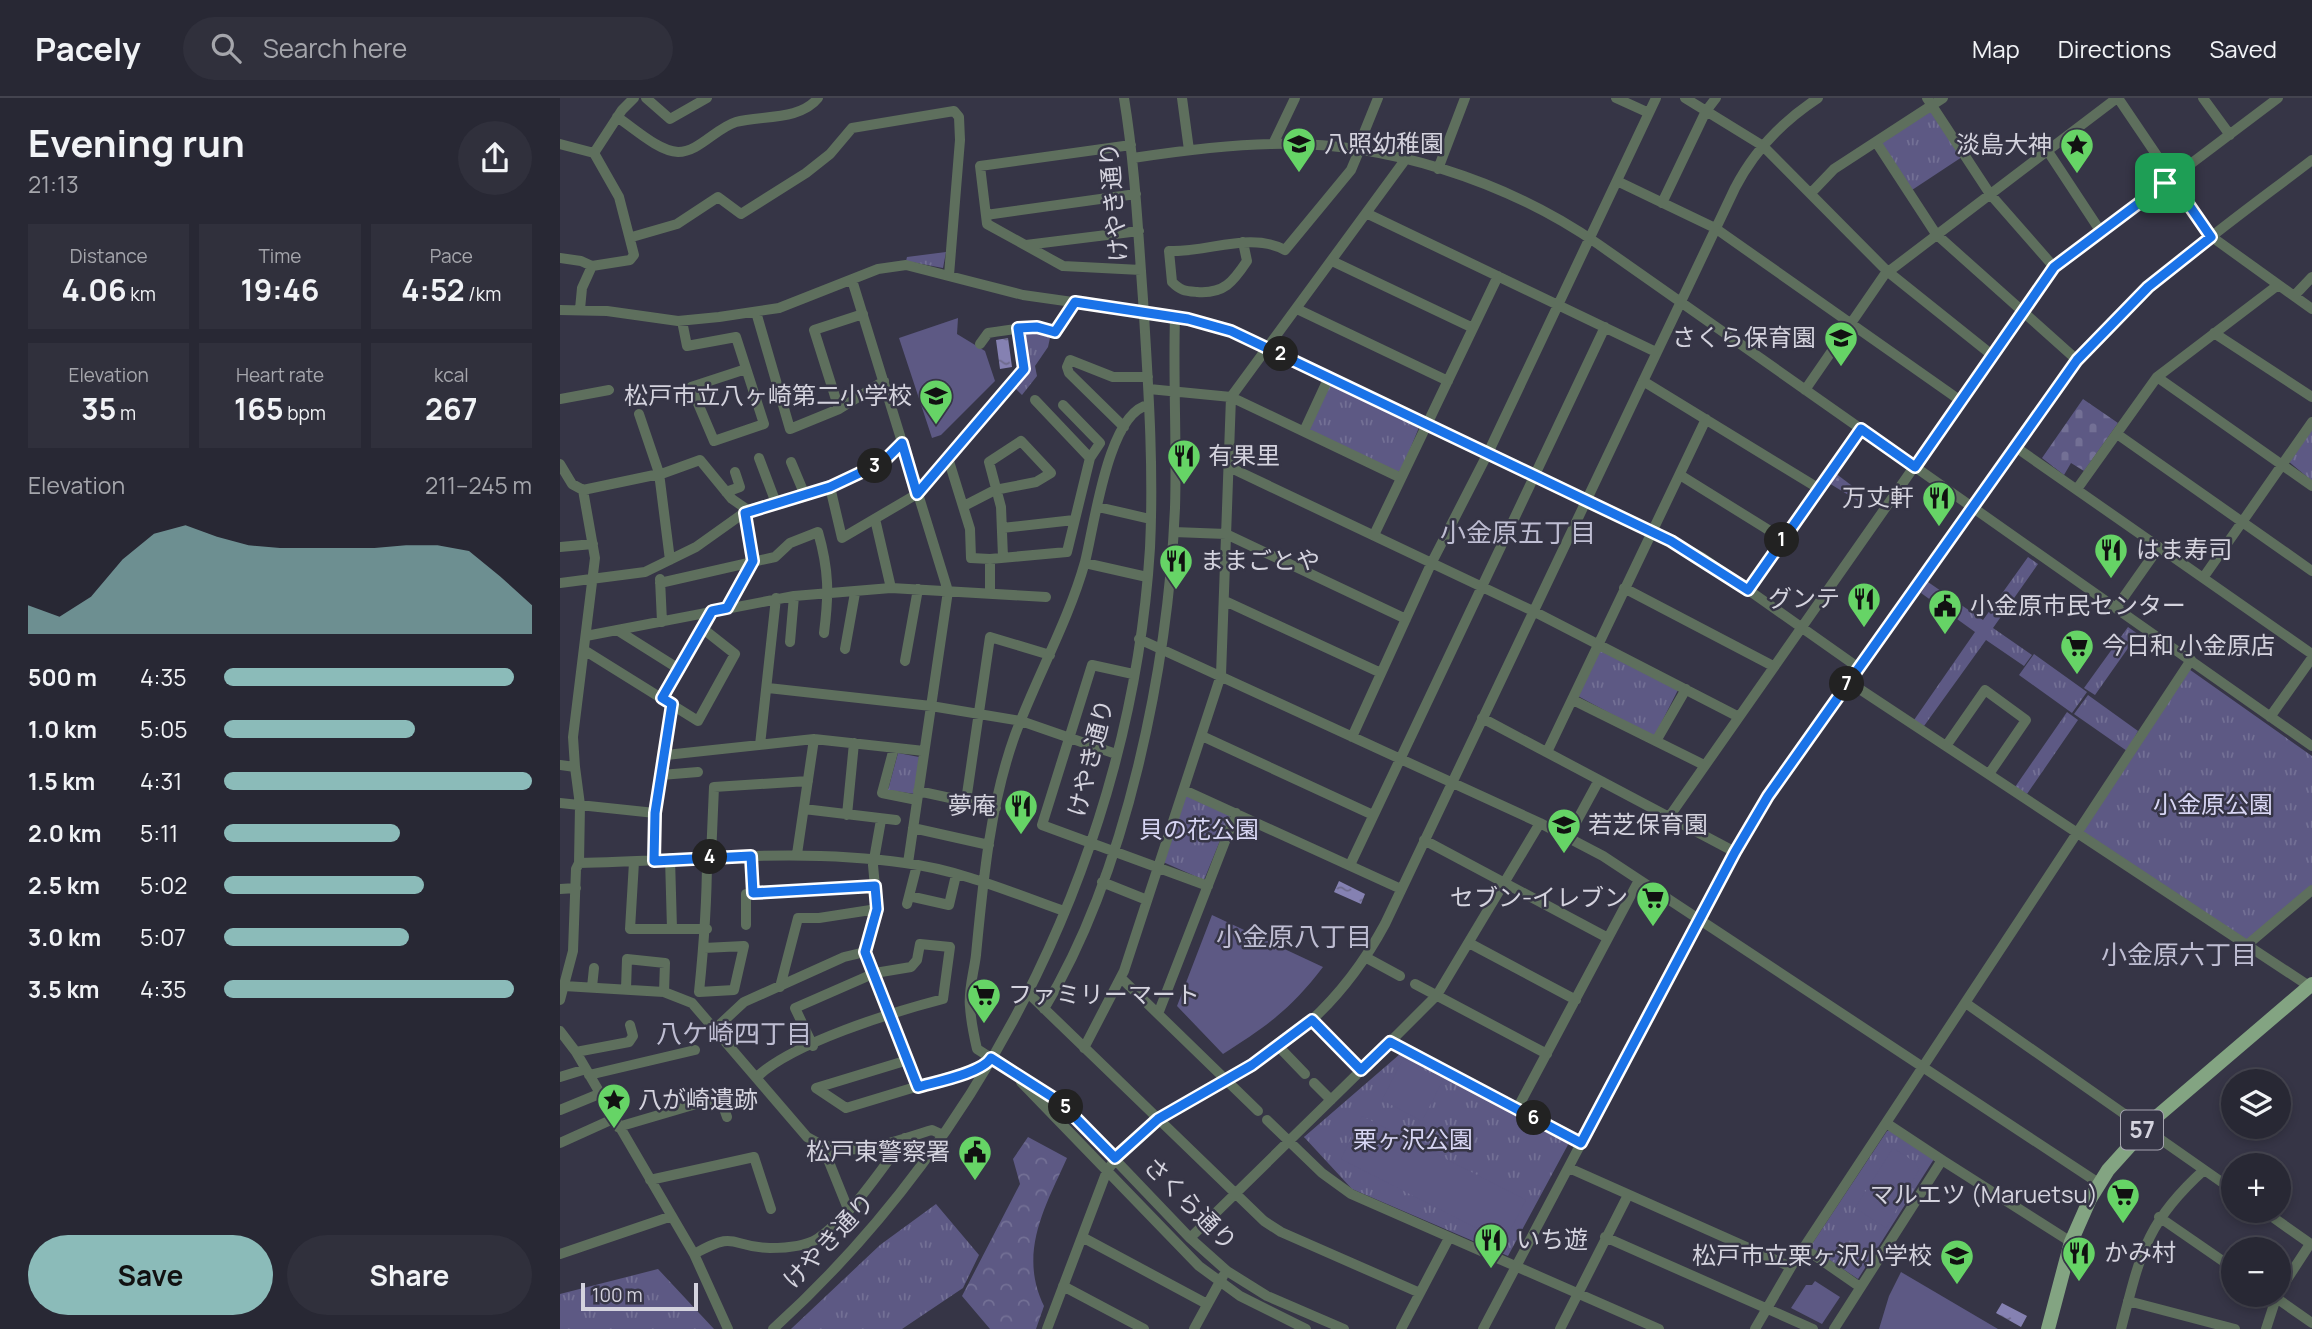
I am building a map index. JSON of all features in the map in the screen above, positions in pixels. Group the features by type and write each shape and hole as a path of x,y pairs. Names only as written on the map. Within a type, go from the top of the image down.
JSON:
{"main road":[{"name":"57","path":"2048,1329 2071,1242 2100,1184 2144,1128 2311,986"}],"street":[{"path":"594,153 617,117 634,98"},
{"path":"646,98 670,119 707,98"},
{"path":"617,117 666,149 679,152 689,150 738,121 784,115 818,98"},
{"name":"けやき通り","path":"772,1329 860,1242 943,1135 989,1061 1028,993 1064,911 1091,841 1116,754 1139,639 1147,577 1150,519 1149,383 1133,158 1124,98"},
{"path":"1182,98 1189,150"},
{"path":"1273,144 1295,98"},
{"path":"1243,242 1247,261 1229,286 1213,293 1181,291 1172,282 1169,251 1188,252 1243,242 1277,246 1285,250 1352,170 1378,98"},
{"path":"1438,169 1465,98"},
{"path":"1616,98 1649,113"},
{"path":"1352,737 1431,564 1488,453 1656,98"},
{"path":"1685,98 1763,146 1888,271 1992,355"},
{"path":"1662,203 1706,111 1716,98"},
{"path":"1047,1329 1107,1171 1115,1158 1158,1119 1279,1047 1312,1020 1365,957 1401,889 1535,612 1742,174 1763,146 1790,118 1818,98"},
{"path":"1811,193 1834,169 1876,142 1929,102 1943,98"},
{"path":"1805,390 1888,271 2118,98 2211,237 2312,309"},
{"path":"2203,98 2230,135"},
{"path":"1669,817 1737,716 1802,628 2054,267 2278,98"},
{"path":"1929,102 1990,194 2054,267"},
{"path":"632,237 677,224 718,197 741,214 806,173 830,153 852,128 954,111 959,117 960,140 949,275"},
{"path":"1876,142 1936,234 2077,360"},
{"path":"560,144 594,153 619,197 632,237 634,255 630,260 592,266 581,261 560,258"},
{"path":"1133,158 1189,150 1273,144 1358,151 1438,169 1514,197 1590,239 2312,746"},
{"path":"1131,145 980,166 987,224 1063,266 1141,270"},
{"path":"2047,150 2101,232"},
{"path":"1084,1048 1121,978 1221,675 1231,397 1368,214 1405,160"},
{"path":"1483,1329 1735,852 1768,796 2014,446 2077,360 2148,287 2312,160"},
{"path":"1617,181 1715,228 1961,401"},
{"path":"986,215 1136,194"},
{"path":"1368,214 1657,352"},
{"path":"1026,245 1139,231"},
{"path":"1332,261 1473,328"},
{"path":"560,310 682,321 756,312 779,308 878,270 906,265 1023,295 1214,325 1329,377 1703,558 1859,668"},
{"path":"578,310 582,288 592,266"},
{"path":"1374,535 1498,276"},
{"path":"2294,296 2312,277"},
{"path":"852,280 948,591 913,828 908,900 949,905 956,875"},
{"path":"2077,489 2157,377 2278,285"},
{"path":"980,344 988,333 1018,328 1037,327 1055,332 1075,302"},
{"path":"1297,309 1448,380"},
{"path":"560,319 578,310"},
{"path":"756,312 790,429 839,409 884,381"},
{"path":"839,409 814,330 863,314"},
{"path":"1044,1009 1071,957 1102,882 1138,764 1162,649 1174,532 1175,317"},
{"path":"682,321 687,346 736,337 747,369 764,424 714,441 691,387 747,369"},
{"path":"1350,865 1605,327"},
{"path":"830,487 842,538 917,494 1024,369 1018,328"},
{"path":"2214,332 2312,397"},
{"path":"1124,427 1069,373 1067,367 1070,360 1124,379 1173,390 1231,397 1401,478"},
{"path":"1304,431 1329,377"},
{"path":"2157,377 2312,486"},
{"path":"1643,381 1818,488"},
{"path":"560,399 609,390"},
{"path":"1035,400 1090,458"},
{"path":"948,458 970,529 971,558 989,559 1067,552 1090,458 1100,443 1063,405"},
{"path":"908,1060 816,1088 846,1108 918,1087 989,1061 977,1049 969,1005 983,882 996,807 1021,721 1050,655 1085,563 1109,461 1124,427 1139,409 1149,405"},
{"path":"639,414 659,473 670,560"},
{"path":"1547,752 1706,419"},
{"path":"2203,578 2312,422"},
{"path":"1748,590 1861,429"},
{"path":"2117,433 2312,571"},
{"path":"964,506 995,490 1036,482 1051,473 1021,441 989,462 995,490 1001,508 1003,557"},
{"path":"560,583 645,572 696,547 746,511 830,487 883,462 902,443"},
{"path":"2014,446 2312,656 2270,717"},
{"path":"759,458 775,503"},
{"path":"560,464 572,484 583,490 659,473 700,460 726,492 746,511 753,561 727,608"},
{"path":"791,462 804,493"},
{"path":"1229,467 1482,586 1737,716"},
{"path":"726,492 740,487 734,472"},
{"path":"1680,475 1783,539"},
{"path":"560,1000 573,951 580,805 573,737 594,578 593,544 583,490"},
{"path":"1098,507 1150,519"},
{"path":"875,519 891,588"},
{"path":"1002,528 1074,523 1092,532"},
{"path":"1174,532 1226,534 1406,619"},
{"path":"660,583 775,557 790,543 818,533 828,566 829,595 824,633"},
{"path":"560,547 593,544"},
{"path":"2116,608 2159,547"},
{"path":"989,559 990,594"},
{"path":"1085,563 1147,577"},
{"path":"658,566 662,622"},
{"path":"586,636 794,596 891,588 1046,597"},
{"path":"1624,588 1773,666"},
{"path":"905,661 918,589"},
{"path":"845,649 855,593"},
{"path":"790,642 794,596"},
{"path":"760,745 776,598"},
{"path":"1225,601 1381,673"},
{"path":"654,861 655,813 666,755 667,701 679,669 712,611"},
{"path":"584,650 698,721 735,654 702,628"},
{"path":"617,630 679,669"},
{"path":"966,801 990,637 1050,655"},
{"path":"1139,639 1568,837 1639,880 2100,1184"},
{"path":"1755,1329 1765,1308 1804,1248 2191,660"},
{"path":"1133,674 1092,665 1042,825 1113,848 1208,886"},
{"path":"1849,682 2311,986"},
{"path":"768,688 931,706 1021,721 1116,754"},
{"path":"1657,741 1686,689"},
{"path":"1946,746 1985,690 2026,720 1989,774"},
{"path":"1573,700 1704,765"},
{"path":"1482,718 1735,852"},
{"path":"1202,736 1373,815"},
{"path":"666,755 814,739 924,751"},
{"path":"797,854 814,739"},
{"path":"847,815 854,743"},
{"path":"894,748 882,793 918,795 996,807"},
{"path":"560,765 575,767"},
{"path":"661,775 698,772"},
{"path":"1568,837 1599,780"},
{"path":"704,948 744,946 734,990 699,992 704,948 707,929 714,787 808,781"},
{"path":"1184,790 1401,889"},
{"path":"560,803 655,813"},
{"path":"804,809 896,820"},
{"path":"1158,1014 1236,813"},
{"path":"881,820 875,859 877,909 865,952 891,1012 918,1087"},
{"path":"1190,1238 1437,995 1540,823"},
{"path":"913,828 989,845"},
{"path":"1424,841 1608,938"},
{"path":"579,863 797,854 875,859 912,864 983,882 1064,911"},
{"path":"751,856 753,893"},
{"path":"670,858 672,929"},
{"path":"634,862 630,929 707,929"},
{"path":"1517,1109 1639,880"},
{"path":"1102,882 1147,900"},
{"path":"747,925 746,894 875,886"},
{"path":"560,889 576,888"},
{"path":"2247,945 2312,891"},
{"path":"780,987 798,918 819,918 877,909"},
{"path":"1469,943 1576,1000"},
{"path":"757,1077 772,1063 813,1046 891,1012 943,999 950,947 920,944 917,960 911,967 875,973 795,1008 813,1046"},
{"path":"715,1029 744,1002 844,957 865,952"},
{"path":"1365,957 1400,976"},
{"path":"626,989 627,959 665,963 664,992"},
{"path":"592,987 594,968"},
{"path":"1121,978 1258,1111"},
{"path":"1415,984 1547,1054"},
{"path":"564,986 664,992 692,1003 807,1136 823,1147 842,1152 858,1151 932,1130 943,1135"},
{"path":"1028,993 1235,1194 1281,1232 1420,1293"},
{"path":"1966,1004 2221,1182"},
{"path":"560,1018 561,1034 576,1052 615,1123 694,1254 728,1329"},
{"path":"1312,1020 1361,1070"},
{"path":"576,1052 629,1042 633,1036 630,1025"},
{"path":"1390,1042 1581,1143"},
{"path":"1279,1047 1305,1074"},
{"path":"560,1077 695,1050"},
{"name":"さくら通り","path":"989,1061 1060,1102 1190,1238 1227,1271 1267,1296 1344,1329"},
{"name":"さくら通り","path":"989,1061 1034,1092 1180,1249 1219,1281 1265,1310 1306,1329"},
{"path":"1314,1083 1331,1100"},
{"path":"560,1110 599,1094"},
{"path":"560,1143 615,1123 720,1097 727,1117"},
{"path":"1267,1120 1342,1188 1449,1238 1659,1329"},
{"path":"1886,1123 2071,1242"},
{"path":"694,1254 725,1238 767,1248 800,1245 817,1238 848,1209 906,1138"},
{"path":"823,1147 848,1209"},
{"path":"650,1180 754,1157 771,1209"},
{"path":"1833,1329 1942,1160"},
{"path":"1569,1168 1791,1268"},
{"path":"2121,1329 2140,1258 2159,1217 2204,1170"},
{"path":"1560,1329 1628,1195"},
{"path":"560,1254 672,1216"},
{"path":"2159,1217 2221,1260"},
{"path":"2281,1223 2311,1244 2291,1273"},
{"path":"1082,1237 1207,1304"},
{"path":"1605,1237 1813,1329"},
{"path":"1401,1329 1449,1238"},
{"path":"1804,1248 1860,1287"},
{"path":"1194,1329 1227,1271"},
{"path":"1063,1286 1144,1329"},
{"path":"2128,1301 2235,1329"},
{"path":"2266,1329 2272,1307"},
{"path":"2291,1307 2312,1323"},
{"path":"1623,1329 1629,1316"}],"green space":[{"path":"1930,109 1962,157 1912,190 1881,143"},
{"path":"946,252 943,268 906,261 907,257"},
{"path":"958,318 957,334 985,351 995,381 941,435 932,438 899,338"},
{"path":"1025,334 1040,334 1050,338 1048,347 1035,366 1037,376 1022,395 1015,388 1028,373"},
{"path":"1330,383 1420,425 1401,471 1397,472 1310,431 1308,428"},
{"path":"2083,399 2118,423 2084,471 2071,463 2064,475 2042,458"},
{"path":"2312,427 2312,481 2288,461"},
{"path":"1831,470 1863,494 1858,501 1824,480"},
{"path":"2028,557 2038,564 1993,628 2032,655 2024,666 1986,640 1924,726 1914,720 1975,632 1921,593 1928,582 1983,620"},
{"path":"2128,627 2138,634 2095,695 2084,688"},
{"path":"1599,646 1680,686 1654,737 1576,695"},
{"path":"2034,654 2087,692 2072,713 2019,675"},
{"name":"小金原公園","path":"2186,667 2312,756 2312,890 2247,945 2077,833"},
{"path":"2088,695 2138,731 2127,751 2074,714"},
{"path":"2067,712 2078,720 2027,794 2015,787"},
{"path":"898,753 919,757 915,794 888,790"},
{"name":"貝の花公園","path":"1189,795 1230,816 1204,880 1163,862 1184,797"},
{"path":"1212,915 1323,967 1277,1016 1223,1054 1177,1006"},
{"name":"栗ヶ沢公園","path":"1400,1054 1570,1141 1508,1256 1352,1189 1304,1137"},
{"path":"1403,1059 1443,1080 1422,1121 1382,1100"},
{"path":"1362,1116 1526,1200 1504,1242 1341,1159"},
{"path":"1891,1130 1934,1159 1858,1279 1810,1247 1887,1131"},
{"path":"1028,1137 1067,1158 1043,1212 1034,1249 1037,1286 1044,1306 1036,1329 990,1329 962,1296 1020,1184 1013,1159"},
{"path":"1893,1148 1915,1162 1919,1170 1886,1228 1855,1208"},
{"path":"936,1204 979,1255 963,1288 902,1329 791,1329 880,1245"},
{"path":"658,1269 714,1329 560,1329 560,1294"},
{"path":"1901,1272 1998,1329 1879,1329 1889,1296"},
{"path":"1815,1281 1840,1297 1822,1324 1791,1308 1806,1285 1812,1285"}],"water":[{"path":"1008,338 1012,367 1000,369 996,340"},
{"path":"1339,881 1365,894 1361,904 1334,892"},
{"path":"2002,1303 2027,1316 2021,1327 1996,1313"}],"place":[{"name":"八照幼稚園","path":"1299,174"},
{"name":"淡島大神","path":"2077,175"},
{"name":"さくら保育園","path":"1841,368"},
{"name":"松戸市立八ヶ崎第二小学校","path":"936,426"},
{"name":"有果里","path":"1184,486"},
{"name":"万丈軒","path":"1939,528"},
{"name":"はま寿司","path":"2111,580"},
{"name":"ままごとや","path":"1176,591"},
{"name":"グンテ","path":"1864,629"},
{"name":"小金原市民センター","path":"1945,636"},
{"name":"今日和 小金原店","path":"2077,676"},
{"name":"夢庵","path":"1021,836"},
{"name":"若芝保育園","path":"1564,855"},
{"name":"セブン-イレブン","path":"1653,928"},
{"name":"ファミリーマート","path":"984,1025"},
{"name":"八が崎遺跡","path":"614,1130"},
{"name":"松戸東警察署","path":"975,1182"},
{"name":"マルエツ (Maruetsu)","path":"2123,1225"},
{"name":"いち遊","path":"1491,1270"},
{"name":"かみ村","path":"2079,1283"},
{"name":"松戸市立栗ヶ沢小学校","path":"1957,1286"}],"district":[{"name":"小金原五丁目","path":"1518,533"},
{"name":"小金原八丁目","path":"1294,937"},
{"name":"小金原六丁目","path":"2179,955"},
{"name":"八ケ崎四丁目","path":"734,1034"}],"route":[{"path":"2171,179 2211,237 2129,304 2077,360 1768,796 1735,852 1581,1143 1390,1042 1361,1070 1312,1020 1252,1065 1158,1119 1115,1158 1060,1102 1036,1084 991,1058 987,1064 974,1070 918,1087 891,1012 865,952 877,909 875,886 753,893 751,856 654,861 655,813 672,704 662,698 712,611 727,608 753,561 745,513 830,487 883,462 902,443 917,494 1024,369 1018,328 1037,327 1055,332 1075,302 1188,319 1231,331 1688,549 1748,590 1861,429 1915,467 2054,267 2165,183 2171,179"}]}
